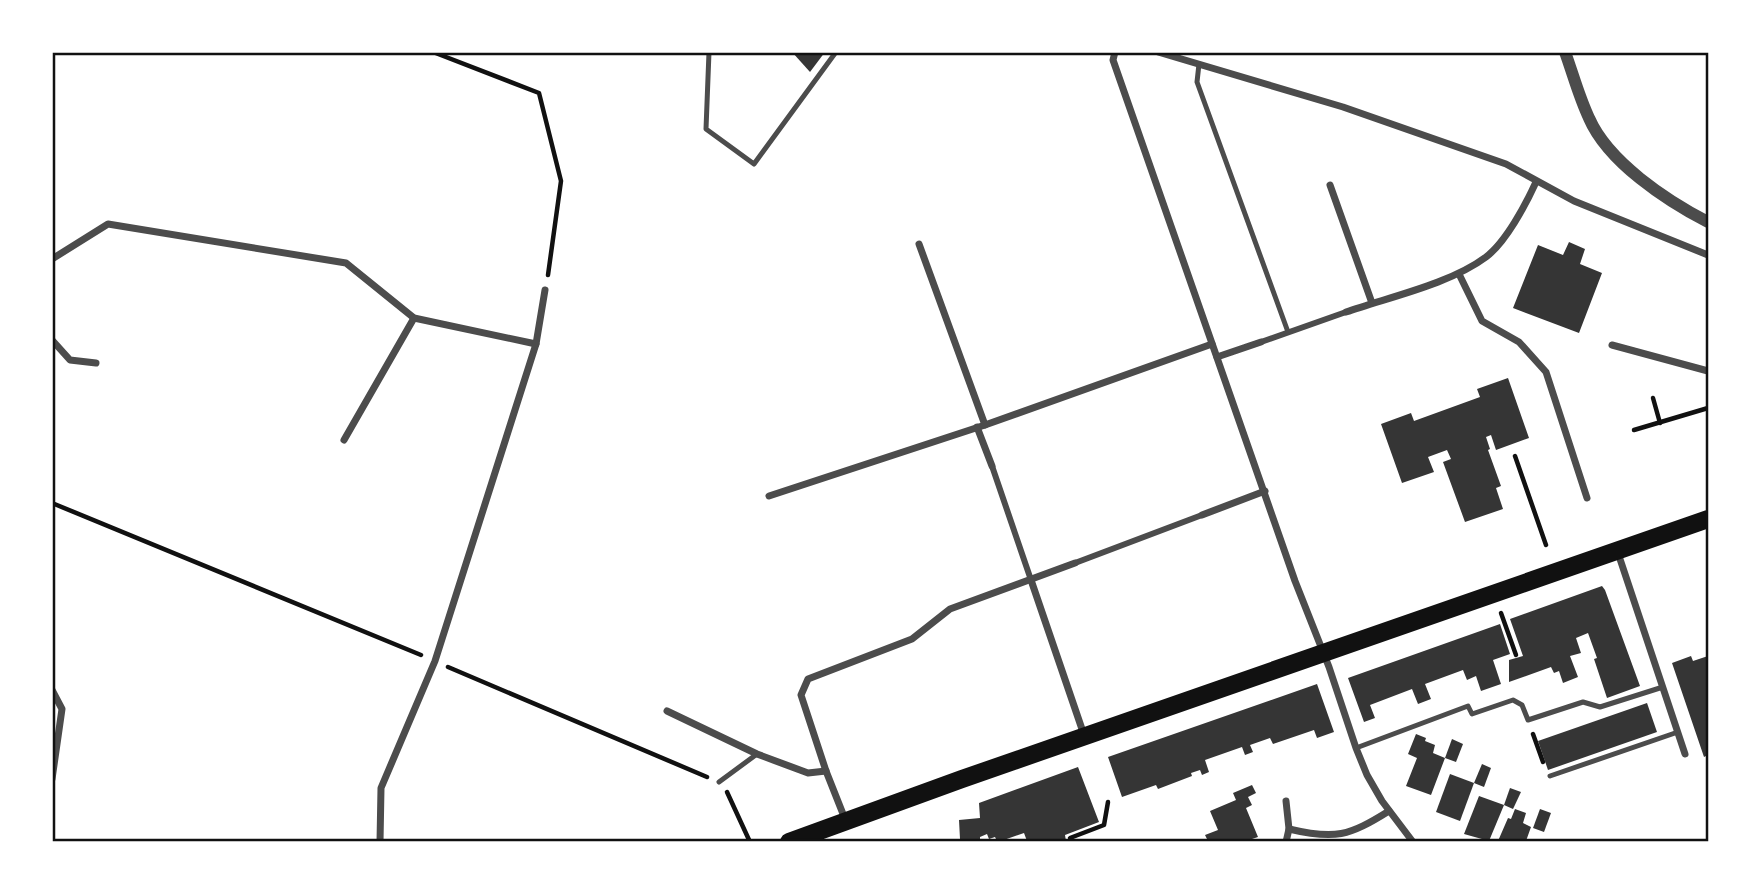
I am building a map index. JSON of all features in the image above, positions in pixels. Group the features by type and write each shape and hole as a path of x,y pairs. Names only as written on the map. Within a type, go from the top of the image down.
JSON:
{"main road":[{"path":"789,842 1084,736 1709,519"}],"street":[{"path":"1115,52 1113,60 1356,748 1367,775 1389,811 1413,842"},
{"path":"1158,52 1343,107 1506,164 1574,201 1709,255"},
{"path":"1565,52 1589,120 1609,152 1645,181 1709,222"},
{"path":"1217,357 1459,274 1489,256 1521,213 1536,181"},
{"path":"1329,185 1372,303"},
{"path":"52,259 108,224 345,263 414,318 536,344"},
{"path":"919,244 1084,736"},
{"path":"1459,274 1482,321 1519,342 1546,372 1587,498"},
{"path":"380,842 381,788 435,661 536,344 545,289"},
{"path":"344,440 414,318"},
{"path":"52,340 70,360 96,363"},
{"path":"769,496 981,426 1212,344"},
{"path":"1612,345 1709,371"},
{"path":"846,820 826,771 801,695 808,680 912,639 950,609 1265,491"},
{"path":"1617,550 1685,754"},
{"path":"52,690 62,709 52,779"},
{"path":"667,711 757,754 808,773 826,771"},
{"path":"1286,801 1289,829 1286,842"},
{"path":"1289,829 1321,837 1345,834 1389,811"}],"lane":[{"path":"709,52 706,129 754,164 836,52"},
{"path":"1199,64 1197,82 1288,332"},
{"path":"1356,748 1468,706 1472,714 1513,701 1522,705 1528,720 1583,702 1600,707 1663,687"},
{"path":"1548,774 1678,732"},
{"path":"719,782 757,754"}],"path":[{"path":"433,52 539,93 561,181 545,289"},
{"path":"1653,398 1660,423"},
{"path":"1634,430 1709,408"},
{"path":"1515,456 1546,545"},
{"path":"52,503 419,654"},
{"path":"1502,613 1516,655"},
{"path":"455,670 719,782 732,798 750,842"},
{"path":"1528,720 1548,774"},
{"path":"1069,838 1104,825 1108,802"}],"building":[{"path":"792,52 825,52 810,72"},
{"path":"1569,242 1585,249 1580,264 1602,273 1579,333 1513,308 1538,245 1563,255"},
{"path":"1508,378 1529,438 1496,450 1491,435 1486,437 1501,486 1496,488 1503,509 1465,522 1443,462 1451,459 1447,450 1428,457 1434,472 1402,483 1381,424 1411,413 1414,421 1480,397 1477,389"},
{"path":"1602,586 1640,686 1607,698 1588,633 1576,638 1581,653 1570,656 1578,677 1563,683 1559,671 1554,673 1551,667 1509,682 1509,660 1523,656 1510,619"},
{"path":"1500,624 1510,654 1493,660 1501,684 1481,691 1476,676 1467,680 1463,670 1425,684 1431,699 1418,704 1412,689 1370,705 1375,718 1364,722 1348,678"},
{"path":"1691,656 1693,661 1708,656 1708,755 1704,757 1672,663"},
{"path":"1317,684 1334,732 1317,738 1314,730 1273,744 1270,738 1250,745 1253,752 1245,755 1242,747 1205,760 1209,772 1202,775 1200,770 1191,773 1192,776 1158,789 1156,785 1122,797 1108,757"},
{"path":"1647,703 1657,732 1548,770 1538,741"},
{"path":"1416,734 1435,745 1433,753 1445,758 1431,795 1406,786 1417,758 1408,754"},
{"path":"1452,739 1463,744 1456,762 1445,758"},
{"path":"1482,764 1491,768 1484,787 1474,783"},
{"path":"1078,767 1099,822 1065,835 1066,841 1027,841 1024,833 1001,841 997,841 995,837 989,839 987,834 980,837 980,841 960,839 959,820 980,818 979,803"},
{"path":"1450,774 1474,783 1460,821 1436,812"},
{"path":"1252,785 1256,793 1248,797 1252,805 1246,808 1258,837 1246,841 1208,841 1205,835 1218,830 1210,811 1236,800 1233,793"},
{"path":"1510,788 1521,792 1513,809 1504,805"},
{"path":"1479,796 1504,805 1489,841 1464,834"},
{"path":"1515,809 1526,813 1523,823 1531,827 1526,841 1498,841 1508,818 1511,819"},
{"path":"1540,809 1551,813 1544,832 1533,828"}]}
